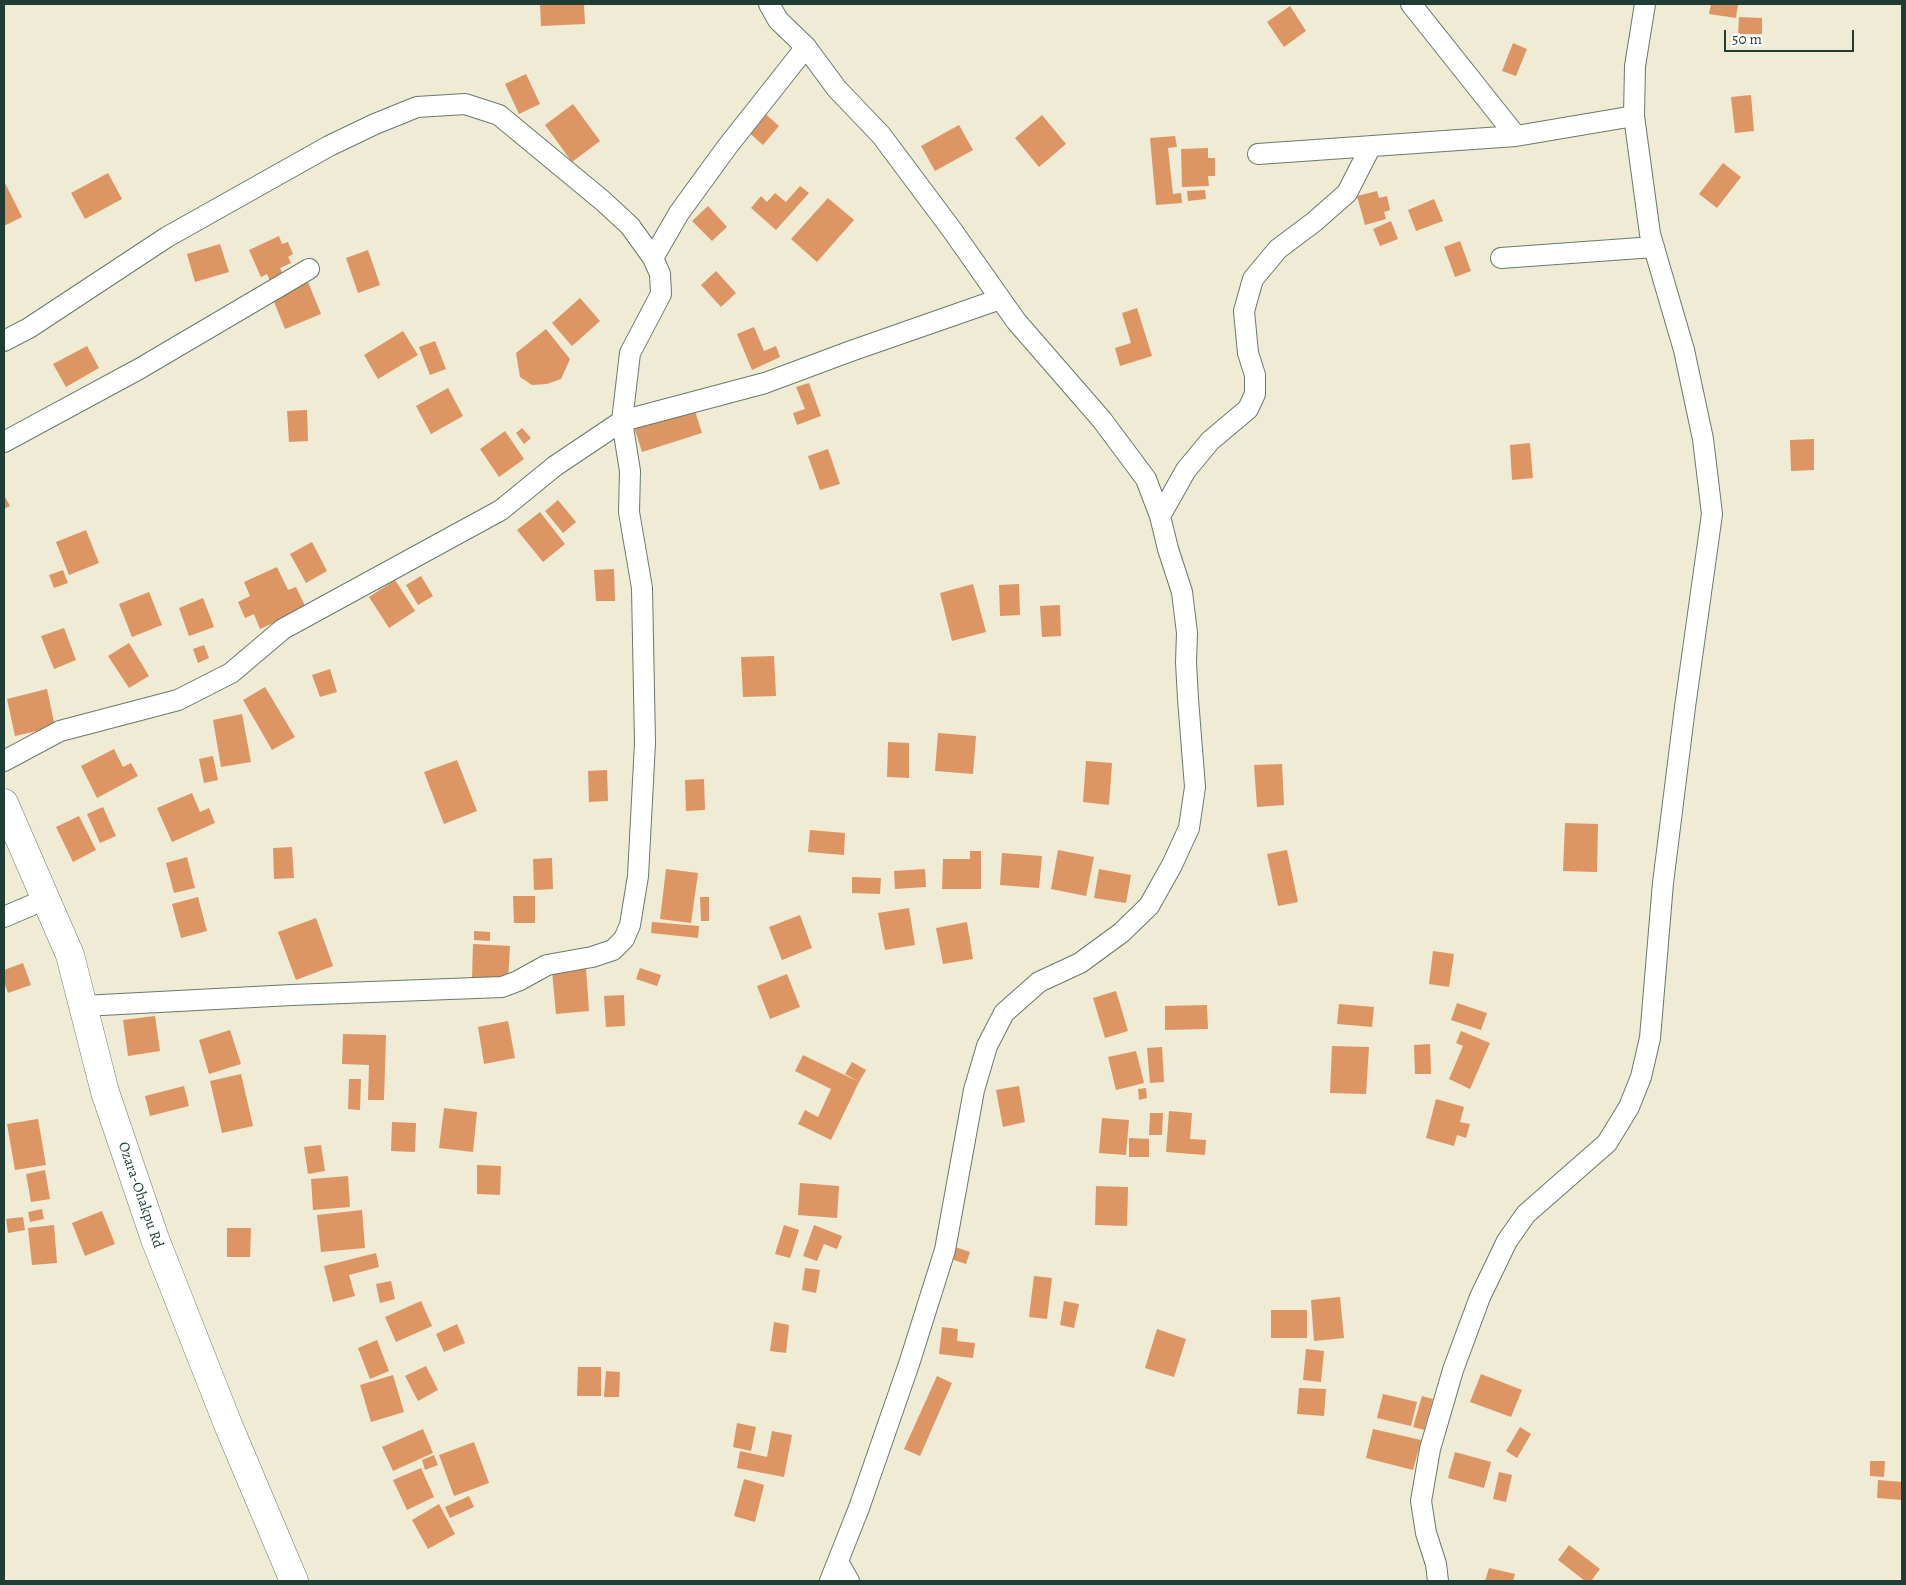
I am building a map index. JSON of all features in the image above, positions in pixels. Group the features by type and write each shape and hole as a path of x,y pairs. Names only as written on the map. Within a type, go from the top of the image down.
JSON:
{"main road":[{"name":"Ozara-Ohakpu Rd","path":"4,803 70,955 105,1092 155,1239 229,1427 294,1581"}],"street":[{"path":"769,4 778,20 806,47 837,88 881,135 952,230 1000,300 1102,420 1146,479 1160,516 1182,592 1187,633 1186,662 1195,787 1189,828 1172,865 1149,906 1120,933 1080,963 1039,982 1004,1013 987,1046 974,1090 945,1250 909,1364 859,1508 830,1581"},
{"path":"1411,4 1516,136"},
{"path":"1438,1581 1436,1564 1426,1533 1421,1501 1430,1449 1453,1370 1480,1297 1507,1241 1526,1214 1607,1143 1629,1107 1641,1077 1650,1038 1663,883 1712,514 1703,440 1684,350 1650,234 1634,116 1635,66 1645,4"},
{"path":"653,258 679,213 727,147 806,47"},
{"path":"4,341 29,328 167,237 330,146 375,124 417,107 465,104 499,115 603,201 630,226 653,258 660,274 661,294 630,354 622,421 630,471 629,512 642,588 645,743 638,876 630,925 624,939 614,950 592,957 547,965 518,981 502,987 292,995 83,1006"},
{"path":"1258,154 1516,136 1634,116"},
{"path":"1160,516 1186,470 1210,441 1248,408 1256,394 1255,375 1248,353 1244,311 1253,279 1278,249 1314,222 1347,193 1371,146"},
{"path":"1502,258 1654,247"},
{"path":"4,442 139,370 308,269"},
{"path":"4,761 60,731 178,700 231,673 283,628 501,510 555,466 622,421 765,383 851,351 1000,300"},
{"path":"4,917 46,899"},
{"path":"838,1562 850,1581"}],"building":[{"path":"540,4 584,4 585,24 541,26"},
{"path":"1711,4 1738,4 1736,18 1709,14"},
{"path":"1290,6 1306,31 1284,47 1267,22"},
{"path":"1739,17 1762,18 1762,34 1738,34"},
{"path":"1513,43 1527,49 1516,76 1502,71"},
{"path":"526,74 540,104 519,114 505,84"},
{"path":"1751,95 1754,131 1735,133 1731,97"},
{"path":"573,104 600,141 572,162 545,125"},
{"path":"761,110 779,126 763,145 745,129"},
{"path":"1042,115 1066,144 1039,167 1015,138"},
{"path":"959,125 973,150 935,171 921,146"},
{"path":"1175,136 1177,147 1168,148 1173,194 1181,193 1182,203 1156,205 1150,138"},
{"path":"1208,148 1208,158 1215,158 1215,176 1208,176 1209,186 1182,187 1181,149"},
{"path":"1723,163 1741,177 1717,208 1699,194"},
{"path":"108,173 122,199 85,219 71,193"},
{"path":"4,181 22,217 4,226"},
{"path":"800,186 809,193 776,230 751,208 761,196 767,202 775,193 786,202"},
{"path":"1205,190 1206,199 1188,201 1187,191"},
{"path":"1377,191 1379,198 1387,196 1390,210 1384,212 1386,219 1365,225 1357,196"},
{"path":"828,198 854,220 817,262 791,239"},
{"path":"1434,199 1443,221 1416,231 1408,210"},
{"path":"708,206 727,227 712,241 692,221"},
{"path":"1391,221 1398,239 1380,246 1373,229"},
{"path":"279,236 282,244 288,242 293,254 288,257 291,263 280,268 283,274 270,281 267,274 261,277 249,250"},
{"path":"1460,241 1471,271 1455,277 1444,247"},
{"path":"220,244 229,272 195,282 187,254"},
{"path":"368,250 380,285 358,293 346,258"},
{"path":"716,271 736,293 721,307 701,285"},
{"path":"308,282 321,314 285,329 272,297"},
{"path":"580,298 600,321 572,346 552,323"},
{"path":"1137,308 1152,356 1120,366 1115,348 1131,343 1122,313"},
{"path":"754,327 764,351 776,346 780,357 752,370 737,334"},
{"path":"546,329 570,359 561,379 547,384 532,385 520,377 516,353"},
{"path":"403,331 418,355 378,379 364,355"},
{"path":"435,341 446,369 430,375 419,347"},
{"path":"87,346 99,368 66,387 53,364"},
{"path":"809,383 821,416 797,425 793,413 805,409 796,387"},
{"path":"448,388 463,416 431,434 416,406"},
{"path":"694,408 702,433 642,452 634,427"},
{"path":"307,410 308,441 289,442 287,411"},
{"path":"522,428 531,438 524,444 516,433"},
{"path":"505,431 524,459 499,477 480,449"},
{"path":"1814,439 1814,470 1791,471 1790,440"},
{"path":"1530,443 1533,478 1512,480 1510,445"},
{"path":"828,449 840,484 820,490 808,456"},
{"path":"4,495 10,506 4,509"},
{"path":"558,500 576,522 563,533 545,511"},
{"path":"540,512 565,544 543,562 517,530"},
{"path":"86,530 99,563 69,575 56,542"},
{"path":"312,542 327,571 306,583 290,554"},
{"path":"277,567 288,590 296,587 306,608 260,629 254,614 245,618 238,602 250,596 244,582"},
{"path":"614,569 615,601 596,601 594,570"},
{"path":"63,570 68,583 54,588 49,575"},
{"path":"421,576 433,596 418,605 406,585"},
{"path":"395,580 415,611 389,628 369,597"},
{"path":"973,584 986,632 952,641 940,593"},
{"path":"1019,584 1020,615 1000,616 999,585"},
{"path":"149,592 162,625 132,637 119,604"},
{"path":"203,598 214,627 189,636 179,608"},
{"path":"1060,605 1061,636 1042,637 1040,606"},
{"path":"64,628 76,660 54,669 41,636"},
{"path":"129,643 149,676 129,688 108,656"},
{"path":"204,645 209,658 198,663 193,649"},
{"path":"774,656 776,696 743,697 741,657"},
{"path":"330,669 337,692 320,697 312,675"},
{"path":"265,687 295,737 272,750 243,700"},
{"path":"47,689 55,727 15,736 7,699"},
{"path":"242,714 251,762 221,767 213,720"},
{"path":"938,733 976,736 973,774 935,771"},
{"path":"888,742 909,743 909,778 887,777"},
{"path":"114,749 123,767 131,763 138,776 97,798 81,766"},
{"path":"213,756 218,780 204,783 199,759"},
{"path":"457,760 477,811 444,824 424,772"},
{"path":"1086,761 1112,763 1109,805 1083,802"},
{"path":"1282,764 1284,805 1257,807 1254,765"},
{"path":"607,770 608,801 589,802 588,771"},
{"path":"704,779 705,810 686,811 685,780"},
{"path":"192,793 200,812 209,808 215,823 172,842 157,808"},
{"path":"103,807 116,836 100,843 87,814"},
{"path":"79,816 96,850 73,862 56,827"},
{"path":"1565,823 1598,824 1597,872 1563,871"},
{"path":"810,830 845,833 844,855 808,852"},
{"path":"292,847 294,878 274,879 273,848"},
{"path":"1058,850 1094,857 1086,896 1051,889"},
{"path":"1287,850 1298,902 1278,906 1267,854"},
{"path":"970,851 981,851 981,889 942,889 943,859 970,859"},
{"path":"1002,853 1042,856 1039,888 1000,885"},
{"path":"187,857 195,888 174,893 166,863"},
{"path":"552,858 553,889 534,890 533,859"},
{"path":"666,869 698,873 691,923 660,919"},
{"path":"925,869 926,887 895,889 894,871"},
{"path":"1099,869 1131,875 1126,903 1094,898"},
{"path":"852,877 881,878 880,894 852,893"},
{"path":"513,896 535,896 535,923 514,923"},
{"path":"198,897 207,931 181,938 172,904"},
{"path":"700,897 709,897 709,921 701,921"},
{"path":"909,908 915,945 885,950 878,913"},
{"path":"800,915 812,948 782,960 769,927"},
{"path":"316,918 333,966 296,980 278,932"},
{"path":"652,922 699,926 698,938 651,933"},
{"path":"967,922 973,959 943,964 936,928"},
{"path":"474,931 490,932 490,941 474,940"},
{"path":"473,944 510,946 508,979 472,978"},
{"path":"1433,951 1454,954 1449,987 1429,984"},
{"path":"23,963 31,985 8,993 4,982 4,970"},
{"path":"586,968 589,1011 556,1014 552,971"},
{"path":"640,968 661,975 657,986 636,979"},
{"path":"787,974 800,1007 770,1019 757,986"},
{"path":"1116,991 1128,1031 1105,1038 1093,998"},
{"path":"624,995 625,1026 606,1027 604,996"},
{"path":"1457,1003 1487,1013 1481,1030 1451,1020"},
{"path":"1339,1004 1374,1007 1372,1027 1337,1024"},
{"path":"1207,1005 1208,1029 1165,1030 1165,1006"},
{"path":"155,1016 160,1051 128,1056 123,1020"},
{"path":"508,1021 515,1058 484,1064 478,1027"},
{"path":"230,1030 241,1064 209,1074 199,1040"},
{"path":"1461,1031 1490,1043 1470,1089 1449,1079 1463,1046 1456,1043"},
{"path":"343,1034 386,1035 384,1100 368,1100 369,1065 342,1064"},
{"path":"1430,1044 1431,1074 1415,1074 1414,1045"},
{"path":"1332,1046 1369,1047 1366,1094 1330,1093"},
{"path":"1162,1047 1164,1082 1150,1083 1147,1048"},
{"path":"1136,1051 1144,1083 1116,1090 1108,1057"},
{"path":"803,1055 859,1082 831,1140 798,1124 805,1110 818,1117 831,1089 795,1071"},
{"path":"852,1062 866,1070 859,1082 845,1074"},
{"path":"241,1074 253,1126 222,1133 210,1081"},
{"path":"349,1079 361,1079 360,1110 348,1109"},
{"path":"184,1086 189,1106 150,1116 145,1096"},
{"path":"1019,1086 1025,1122 1003,1127 996,1090"},
{"path":"1146,1088 1147,1098 1139,1100 1138,1089"},
{"path":"1436,1099 1464,1107 1460,1122 1470,1124 1466,1138 1457,1135 1454,1146 1426,1138"},
{"path":"444,1108 477,1112 473,1152 439,1148"},
{"path":"1169,1111 1192,1113 1190,1139 1206,1140 1205,1155 1166,1152"},
{"path":"1150,1113 1163,1113 1162,1135 1149,1135"},
{"path":"1102,1118 1129,1120 1126,1155 1099,1153"},
{"path":"38,1119 46,1165 15,1170 7,1124"},
{"path":"392,1122 416,1123 415,1152 391,1151"},
{"path":"1129,1138 1149,1139 1149,1157 1129,1157"},
{"path":"321,1145 325,1171 308,1174 304,1147"},
{"path":"477,1165 501,1166 500,1195 477,1194"},
{"path":"45,1170 50,1199 31,1202 26,1174"},
{"path":"348,1176 350,1207 313,1210 311,1179"},
{"path":"800,1183 839,1186 837,1218 798,1215"},
{"path":"1096,1186 1128,1187 1127,1226 1095,1225"},
{"path":"42,1209 44,1219 30,1222 28,1212"},
{"path":"362,1210 365,1248 321,1252 317,1215"},
{"path":"102,1211 115,1244 85,1256 72,1223"},
{"path":"23,1217 25,1230 8,1233 6,1219"},
{"path":"54,1225 57,1263 32,1265 28,1228"},
{"path":"784,1225 799,1230 790,1258 775,1254"},
{"path":"814,1225 842,1236 837,1249 824,1244 817,1261 803,1256"},
{"path":"227,1228 251,1228 250,1257 227,1257"},
{"path":"955,1247 970,1252 966,1264 951,1259"},
{"path":"376,1253 379,1267 349,1275 355,1296 333,1302 324,1266"},
{"path":"805,1268 820,1270 816,1293 802,1290"},
{"path":"1034,1276 1052,1278 1047,1319 1029,1317"},
{"path":"391,1281 395,1299 380,1303 376,1284"},
{"path":"1340,1297 1344,1338 1314,1341 1311,1300"},
{"path":"421,1301 432,1326 396,1342 385,1317"},
{"path":"1064,1301 1079,1304 1074,1328 1060,1325"},
{"path":"1271,1310 1307,1310 1307,1338 1271,1338"},
{"path":"774,1322 789,1325 786,1353 770,1351"},
{"path":"457,1324 465,1343 444,1352 436,1334"},
{"path":"942,1327 958,1329 957,1341 975,1343 973,1358 939,1354"},
{"path":"1157,1329 1186,1339 1174,1377 1145,1368"},
{"path":"377,1340 389,1371 370,1379 358,1348"},
{"path":"1306,1349 1324,1351 1321,1382 1303,1380"},
{"path":"426,1366 438,1390 418,1401 405,1376"},
{"path":"578,1367 601,1367 601,1396 577,1396"},
{"path":"606,1371 620,1372 619,1397 604,1397"},
{"path":"1481,1374 1522,1390 1511,1417 1470,1402"},
{"path":"393,1375 404,1412 371,1422 360,1385"},
{"path":"937,1376 952,1383 920,1456 904,1449"},
{"path":"1299,1388 1326,1389 1324,1416 1297,1414"},
{"path":"1383,1394 1417,1402 1411,1426 1377,1418"},
{"path":"1422,1396 1433,1399 1424,1430 1413,1427"},
{"path":"737,1423 756,1427 751,1451 733,1447"},
{"path":"1520,1427 1531,1434 1517,1458 1506,1451"},
{"path":"423,1429 433,1453 393,1471 382,1447"},
{"path":"1373,1429 1421,1440 1413,1470 1366,1458"},
{"path":"772,1431 792,1435 784,1477 737,1468 740,1451 767,1457"},
{"path":"474,1442 489,1483 454,1496 439,1455"},
{"path":"1455,1452 1491,1462 1484,1488 1448,1478"},
{"path":"434,1455 438,1465 425,1470 422,1460"},
{"path":"1870,1461 1885,1461 1884,1477 1870,1476"},
{"path":"421,1468 434,1497 407,1510 393,1480"},
{"path":"1499,1472 1512,1475 1506,1502 1493,1499"},
{"path":"744,1479 764,1485 755,1522 734,1516"},
{"path":"1878,1480 1902,1482 1902,1500 1877,1498"},
{"path":"469,1496 474,1507 450,1518 445,1507"},
{"path":"439,1504 455,1534 428,1549 412,1520"},
{"path":"1569,1545 1600,1569 1591,1581 1585,1581 1558,1560"},
{"path":"1489,1568 1515,1574 1513,1581 1485,1581"}]}
